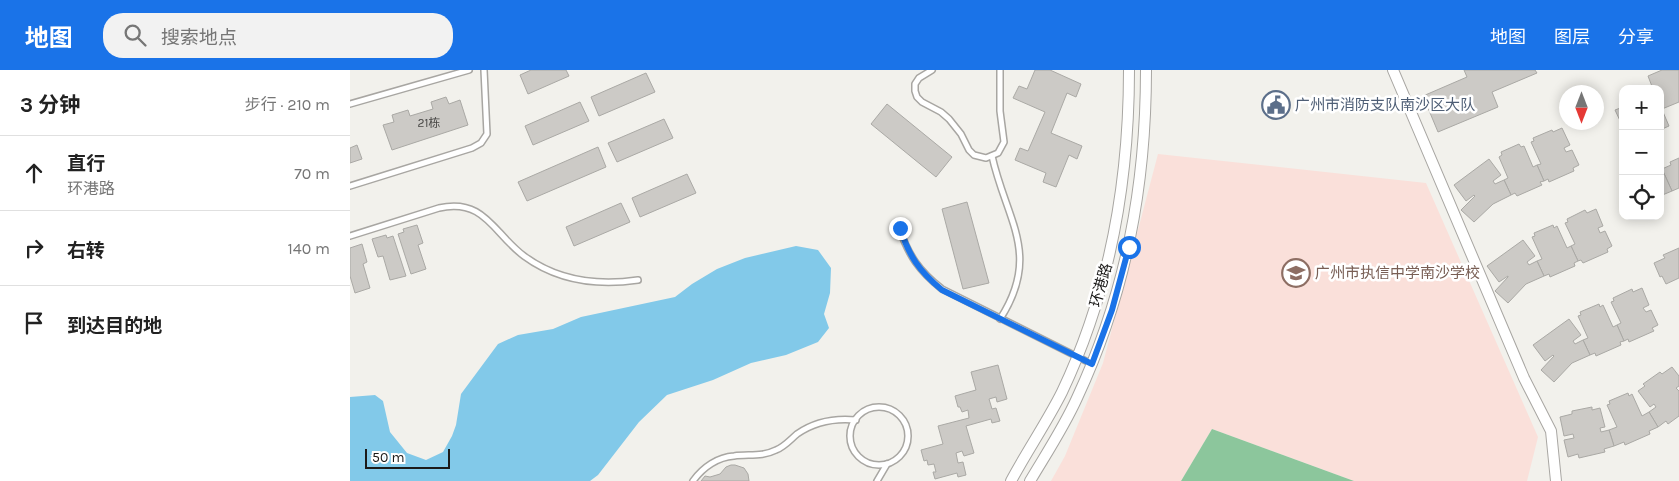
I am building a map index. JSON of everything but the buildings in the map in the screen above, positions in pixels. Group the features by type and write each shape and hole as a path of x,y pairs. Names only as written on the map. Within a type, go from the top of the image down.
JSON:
{"street":[{"name":"环港路","path":"1010,481 1061,393 1077,356 1102,282 1118,212 1127,149 1129,70"},
{"name":"环港路","path":"1030,481 1076,401 1112,310 1129,247 1135,215 1144,150 1146,70"},
{"path":"1393,70 1524,378 1551,431 1556,481"}],"lane":[{"path":"350,104 470,70"},
{"path":"350,186 472,148 482,143 487,134 484,70"},
{"path":"932,70 919,78 915,84 917,97 949,120 961,134 969,150 986,158 1002,148 1004,142 1000,102 1000,70"},
{"path":"992,156 1001,189 1016,229 1021,256 1018,282 1011,301 1000,319"},
{"path":"350,236 446,206 462,207 484,216 524,256 540,267 559,275 578,281 598,284 638,280"},
{"path":"900,228 905,246 915,263 942,290 1092,364"},
{"path":"879,408 892,411 903,420 908,432 906,446 899,458 887,464 866,462 856,453 851,440 852,426 856,420 866,411 879,408"},
{"path":"693,481 709,465 721,459 734,456 763,455 778,450 799,433 819,424 837,420 856,420"},
{"path":"877,481 887,464"}],"shaded area":[{"name":"广州市执信中学南沙学校","path":"1158,154 1426,183 1538,437 1527,481 1354,481 1212,429 1181,481 1051,481 1065,456 1103,363"}],"green space":[{"path":"1212,429 1354,481 1181,481"}],"water":[{"path":"796,246 818,250 831,268 830,293 824,314 829,328 818,342 786,355 751,363 713,380 667,395 639,422 598,475 590,481 350,481 350,397 375,395 383,401 390,432 407,453 426,460 443,452 456,425 461,394 498,344 518,335 553,329 581,317 675,297 717,269 745,258"}],"place":[{"name":"广州市消防支队南沙区大队","path":"1276,105"},
{"name":"广州市执信中学南沙学校","path":"1296,273"}],"route":[{"path":"900,228 905,246 915,263 942,290 1092,364 1112,310 1129,247"}]}
